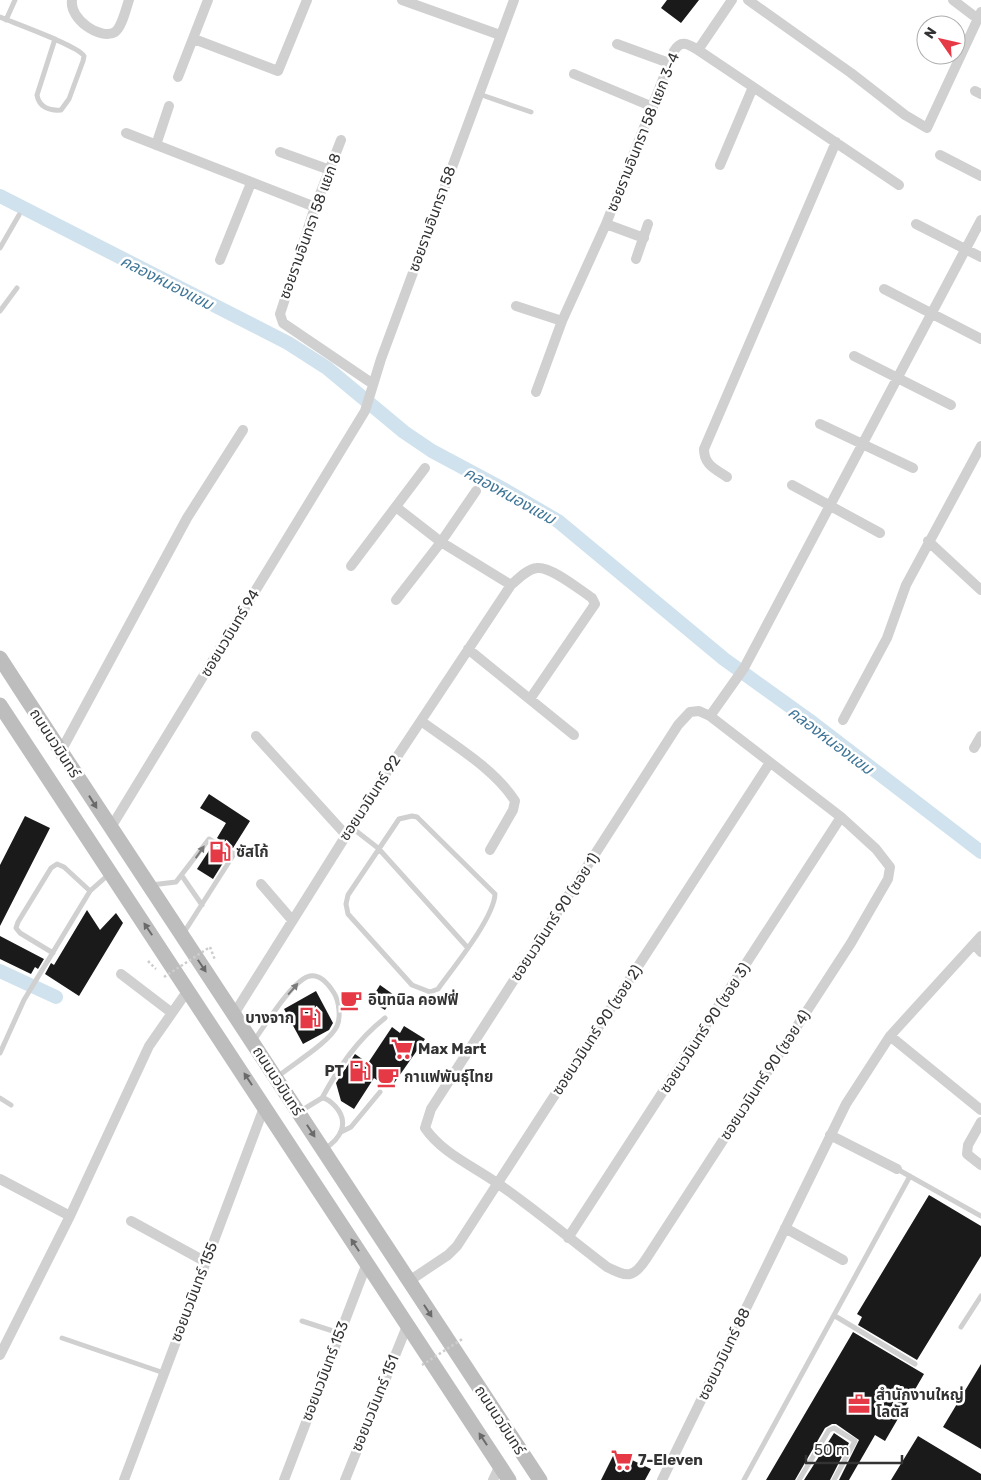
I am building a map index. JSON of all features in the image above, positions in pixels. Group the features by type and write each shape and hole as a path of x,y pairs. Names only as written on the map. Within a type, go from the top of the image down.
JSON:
{"main road":[{"name":"ถนนนวมินทร์","path":"0,658 110,830 253,1042 540,1480"},
{"name":"ถนนนวมินทร์","path":"0,705 510,1480"},
{"path":"90,842 110,830"}],"street":[{"path":"72,0 72,9 81,23 108,34 118,29 129,0"},
{"path":"178,77 208,0"},
{"path":"194,39 278,71 307,0"},
{"path":"404,0 500,35"},
{"name":"ซอยรามอินทรา 58","path":"349,436 365,411 478,94 514,0"},
{"path":"698,50 732,0"},
{"path":"748,0 851,73 905,115 927,128 979,16 953,0"},
{"name":"ซอยรามอินทรา 58 แยก 3-4","path":"536,392 562,322 606,224 669,63 676,48 682,43 686,43 698,50 899,185"},
{"path":"616,44 669,63"},
{"path":"574,74 653,107"},
{"path":"720,165 753,87"},
{"path":"156,145 169,106"},
{"path":"126,133 315,208"},
{"name":"ซอยรามอินทรา 58 แยก 8","path":"341,140 315,208 280,314 284,323 373,386"},
{"path":"728,477 709,465 704,458 704,449 836,142"},
{"path":"280,152 330,170"},
{"path":"940,155 981,176"},
{"path":"220,260 251,183"},
{"path":"710,716 744,668 981,220"},
{"path":"606,224 644,238"},
{"path":"636,259 648,224"},
{"path":"916,224 981,257"},
{"path":"884,289 981,339"},
{"path":"516,306 562,322"},
{"path":"854,356 951,404"},
{"path":"820,424 913,468"},
{"path":"61,751 187,518 243,430"},
{"name":"ซอยนวมินทร์ 94","path":"110,830 349,436"},
{"path":"842,720 887,638 906,585 928,541 981,446"},
{"path":"351,566 425,468"},
{"path":"792,486 880,533"},
{"path":"396,600 441,542 476,491"},
{"path":"396,507 441,542 511,586"},
{"path":"928,541 981,590"},
{"name":"ซอยนวมินทร์ 92","path":"234,1014 348,831 468,649 511,586 523,574 536,568 547,569 592,598 595,604 530,699"},
{"path":"468,649 574,735"},
{"name":"ซอยนวมินทร์ 90 (ซอย 1)","path":"431,1108 678,725 690,712 700,711 710,716"},
{"name":"ซอยนวมินทร์ 90 (ซอย 4)","path":"431,1108 426,1128 433,1139 498,1184 607,1267 623,1275 630,1275 639,1269 845,951 888,879 890,868 876,849 841,817 769,764 710,716"},
{"path":"421,721 508,789 515,801 513,810 490,850"},
{"path":"256,736 348,831"},
{"path":"974,748 981,736"},
{"name":"ซอยนวมินทร์ 90 (ซอย 2)","path":"409,1281 448,1255 498,1184 769,764"},
{"name":"ซอยนวมินทร์ 90 (ซอย 3)","path":"568,1238 841,817"},
{"path":"262,884 292,920"},
{"name":"ซอยนวมินทร์ 88","path":"662,1480 850,1096 890,1036 979,944"},
{"path":"121,974 172,1013"},
{"path":"0,1355 70,1216 149,1046 188,990"},
{"path":"890,1036 981,1110"},
{"name":"ซอยนวมินทร์ 155","path":"124,1480 264,1105"},
{"path":"981,1122 968,1145 967,1154 981,1165"},
{"path":"830,1135 897,1169"},
{"path":"0,1179 70,1216"},
{"path":"131,1221 206,1262"},
{"path":"785,1228 843,1260"},
{"name":"ซอยนวมินทร์ 153","path":"284,1480 367,1263"},
{"name":"ซอยนวมินทร์ 151","path":"344,1480 408,1326"},
{"path":"493,1480 500,1465"}],"lane":[{"path":"6,20 15,0"},
{"path":"0,17 78,49 84,56 65,106 61,110 54,111 38,102 37,95 55,40"},
{"path":"478,94 531,112"},
{"path":"0,248 19,215"},
{"path":"0,311 17,288"},
{"path":"408,816 417,817 495,894 494,902 468,947 438,989 430,992 422,990 405,978 346,909 348,895 378,848 399,819 408,816"},
{"path":"348,831 378,848 468,947"},
{"path":"148,886 176,882 209,840 234,854 182,936"},
{"path":"53,953 20,933 16,928 23,914 51,868 58,864 64,867 90,891"},
{"path":"0,1053 24,1000 90,891 110,873"},
{"path":"182,876 202,905"},
{"path":"253,1042 295,986 304,978 318,977 325,981 333,991 338,1000 338,1018 333,1032 276,1078"},
{"path":"299,1112 322,1098 355,1046 367,1032 386,1018"},
{"path":"323,1150 354,1123 380,1092"},
{"path":"0,1098 11,1105"},
{"path":"322,1098 331,1102 341,1112 343,1120 342,1132"},
{"path":"897,1169 981,1216"},
{"path":"744,1480 910,1176"},
{"path":"961,1328 981,1296"},
{"path":"835,1316 915,1364"},
{"path":"302,1321 339,1334"},
{"path":"62,1338 164,1373"},
{"path":"799,1480 829,1430 834,1428 855,1441 834,1480"}],"path":[{"path":"164,977 210,947"},
{"path":"422,1365 464,1338"}],"building":[{"path":"667,0 699,0 681,23 661,8"},
{"path":"209,794 250,821 233,848 217,838 226,823 200,808"},
{"path":"25,816 50,828 0,926 0,865"},
{"path":"212,846 228,855 213,879 197,869"},
{"path":"87,910 100,930 116,913 123,923 79,996 45,974 51,963 54,965"},
{"path":"0,936 44,959 38,969 35,967 31,974 0,959"},
{"path":"380,985 394,995 385,1010 370,1001"},
{"name":"บางจาก","path":"316,991 333,1023 329,1030 303,1044 284,1009"},
{"path":"404,1026 425,1039 390,1089 374,1078 354,1109 341,1101 336,1083 355,1054 368,1063 392,1027 400,1033"},
{"name":"สำนักงานใหญ่ โลตัส","path":"929,1195 981,1226 981,1256 917,1360 858,1325 862,1317 857,1314"},
{"name":"สำนักงานใหญ่ โลตัส","path":"853,1332 924,1374 885,1441 875,1435 849,1480 839,1480 859,1440 836,1424 832,1424 825,1428 795,1480 766,1480"},
{"path":"981,1364 981,1449 943,1427"},
{"path":"834,1433 849,1443 830,1480 804,1480"},
{"name":"สำนักงานใหญ่ โลตัส","path":"918,1436 981,1474 981,1480 891,1480"},
{"name":"7-Eleven","path":"615,1452 651,1469 645,1480 601,1480"}],"waterway":[{"name":"คลองหนองแขม","path":"0,196 288,343 327,368 404,432 432,451 558,521 724,659 813,723 981,852"},
{"path":"0,971 56,997"}],"place":[{"name":"ซัสโก้","path":"220,852"},
{"name":"อินทนิล คอฟฟี่","path":"351,1000"},
{"name":"บางจาก","path":"310,1018"},
{"name":"Max Mart","path":"402,1049"},
{"name":"PT","path":"360,1071"},
{"name":"กาแฟพันธุ์ไทย","path":"388,1077"},
{"name":"สำนักงานใหญ่ โลตัส","path":"859,1404"},
{"name":"7-Eleven","path":"622,1460"}]}
